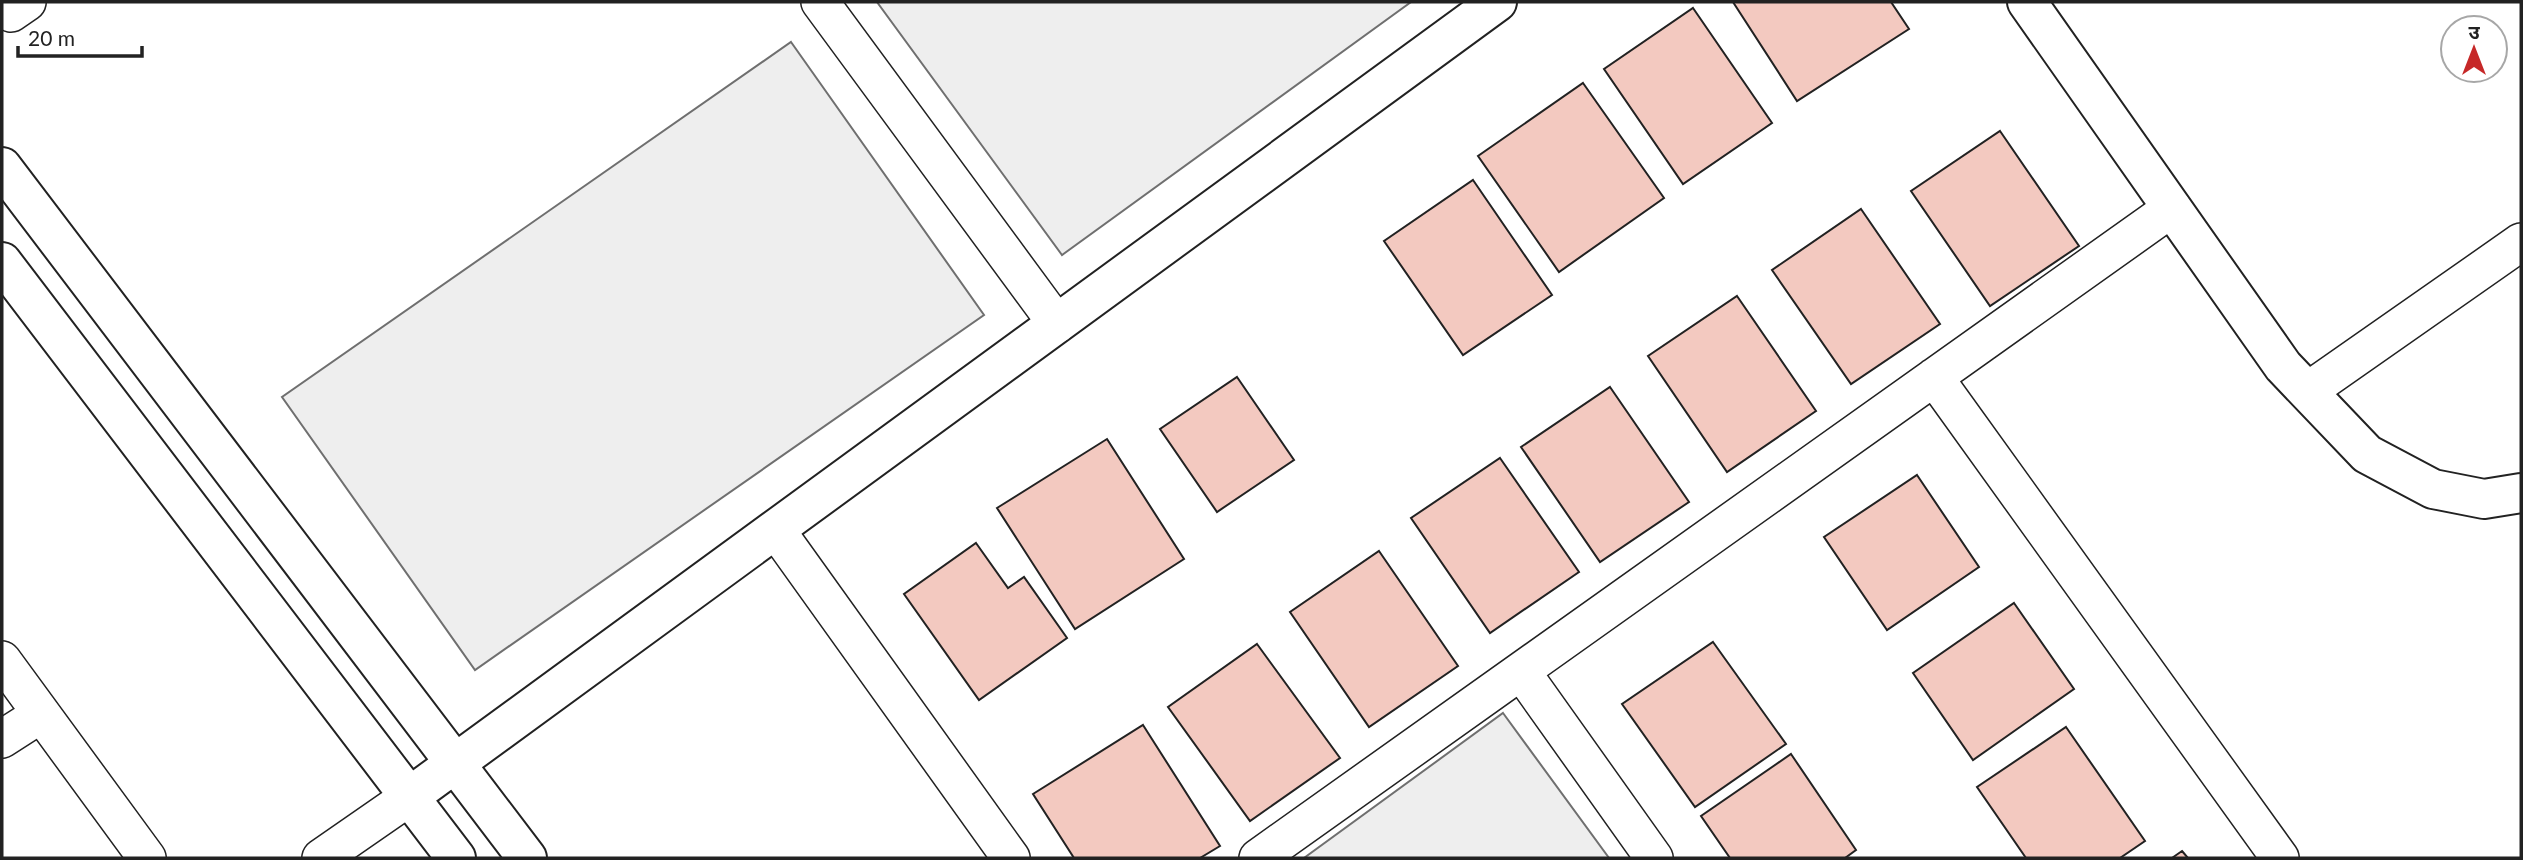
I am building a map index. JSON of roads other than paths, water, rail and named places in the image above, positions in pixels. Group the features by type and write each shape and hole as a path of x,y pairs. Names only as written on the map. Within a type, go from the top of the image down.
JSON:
{"street":[{"path":"820,2 1056,324"},
{"path":"321,858 456,765 1497,2"},
{"path":"2027,2 2283,366 2367,454 2433,489 2484,499 2521,493"},
{"path":"2,167 527,858"},
{"path":"1258,858 2172,208"},
{"path":"2308,391 2521,242"},
{"path":"2,262 456,858"},
{"path":"1934,377 2280,858"},
{"path":"776,530 1011,858"},
{"path":"2,660 147,858"},
{"path":"1521,671 1654,858"},
{"path":"2,739 41,714"}]}
